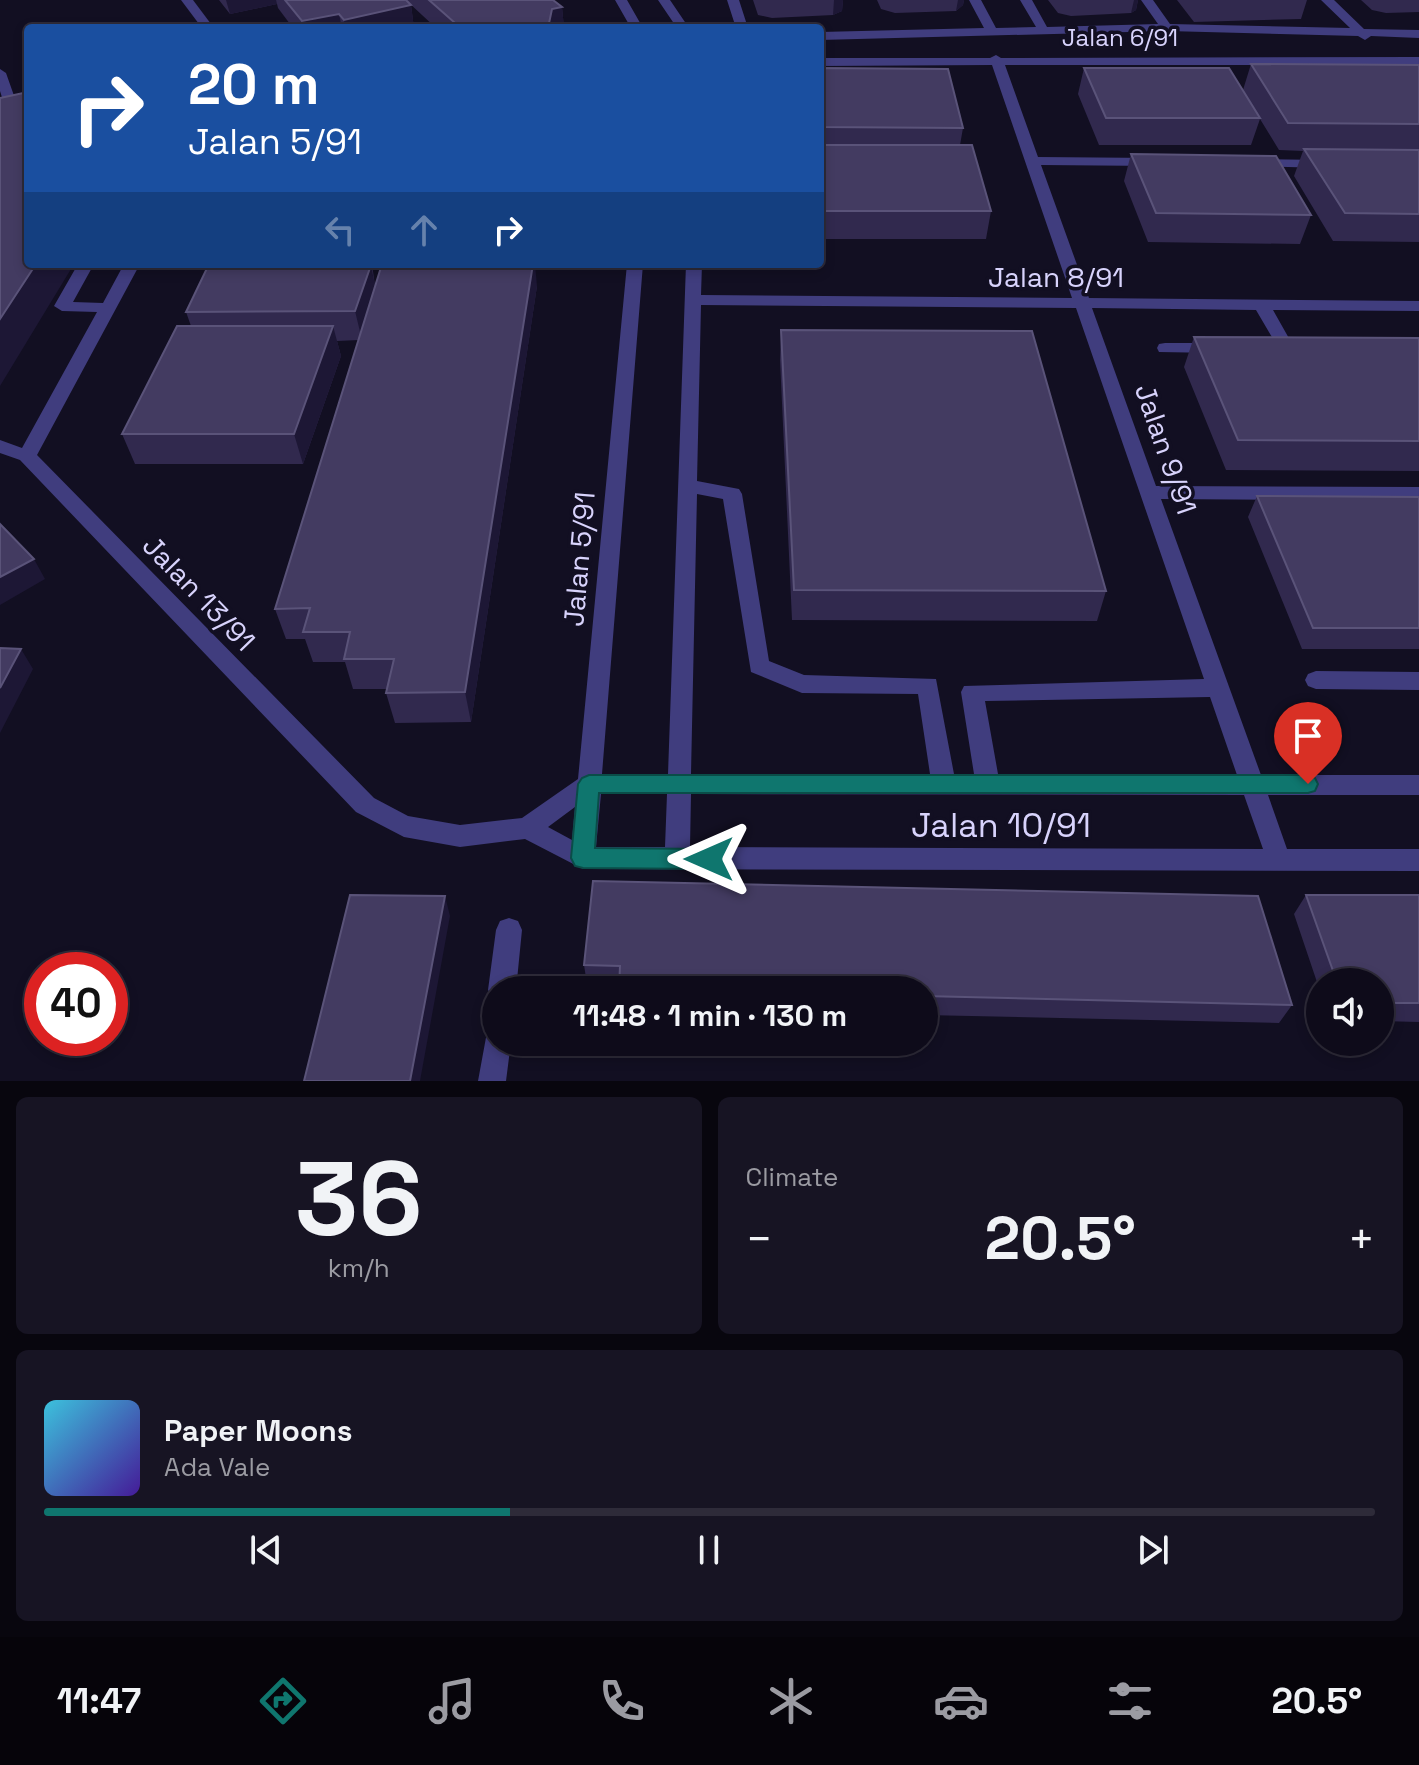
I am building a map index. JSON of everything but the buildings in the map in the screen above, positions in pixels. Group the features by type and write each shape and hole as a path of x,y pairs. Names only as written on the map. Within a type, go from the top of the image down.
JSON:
{"street":[{"path":"187,0 205,24"},
{"path":"621,0 635,24"},
{"path":"664,0 680,24"},
{"path":"733,0 741,24"},
{"path":"975,0 992,32"},
{"path":"1026,0 1044,31"},
{"path":"1147,0 1167,27"},
{"path":"1327,0 1392,61"},
{"path":"824,36 1167,27 1419,34"},
{"path":"875,35 883,61"},
{"name":"Jalan 6/91","path":"824,62 996,59 1419,61"},
{"name":"Jalan 9/91","path":"996,59 1279,860"},
{"path":"0,73 13,110 24,111"},
{"path":"1032,161 1172,162"},
{"path":"1233,163 1342,164"},
{"path":"84,268 62,306 108,308"},
{"path":"0,446 27,456 130,268"},
{"name":"Jalan 5/91","path":"583,858 635,268"},
{"path":"677,859 694,268"},
{"name":"Jalan 8/91","path":"693,300 1419,306"},
{"path":"1262,305 1287,349"},
{"path":"1165,348 1241,349"},
{"name":"Jalan 13/91","path":"27,456 365,805 404,826 460,836 527,828"},
{"path":"688,486 732,494 759,666 802,684 928,685 944,785"},
{"path":"1149,492 1419,494"},
{"path":"1316,680 1419,681"},
{"path":"988,785 972,692 1218,688"},
{"path":"583,858 527,828 589,784"},
{"name":"Jalan 10/91","path":"589,784 1419,785"},
{"name":"Jalan 10/91","path":"583,858 1419,860"},
{"path":"504,976 509,930"},
{"path":"492,1081 495,1056"}],"route":[{"path":"709,859 583,858 589,784 1308,784"}]}
